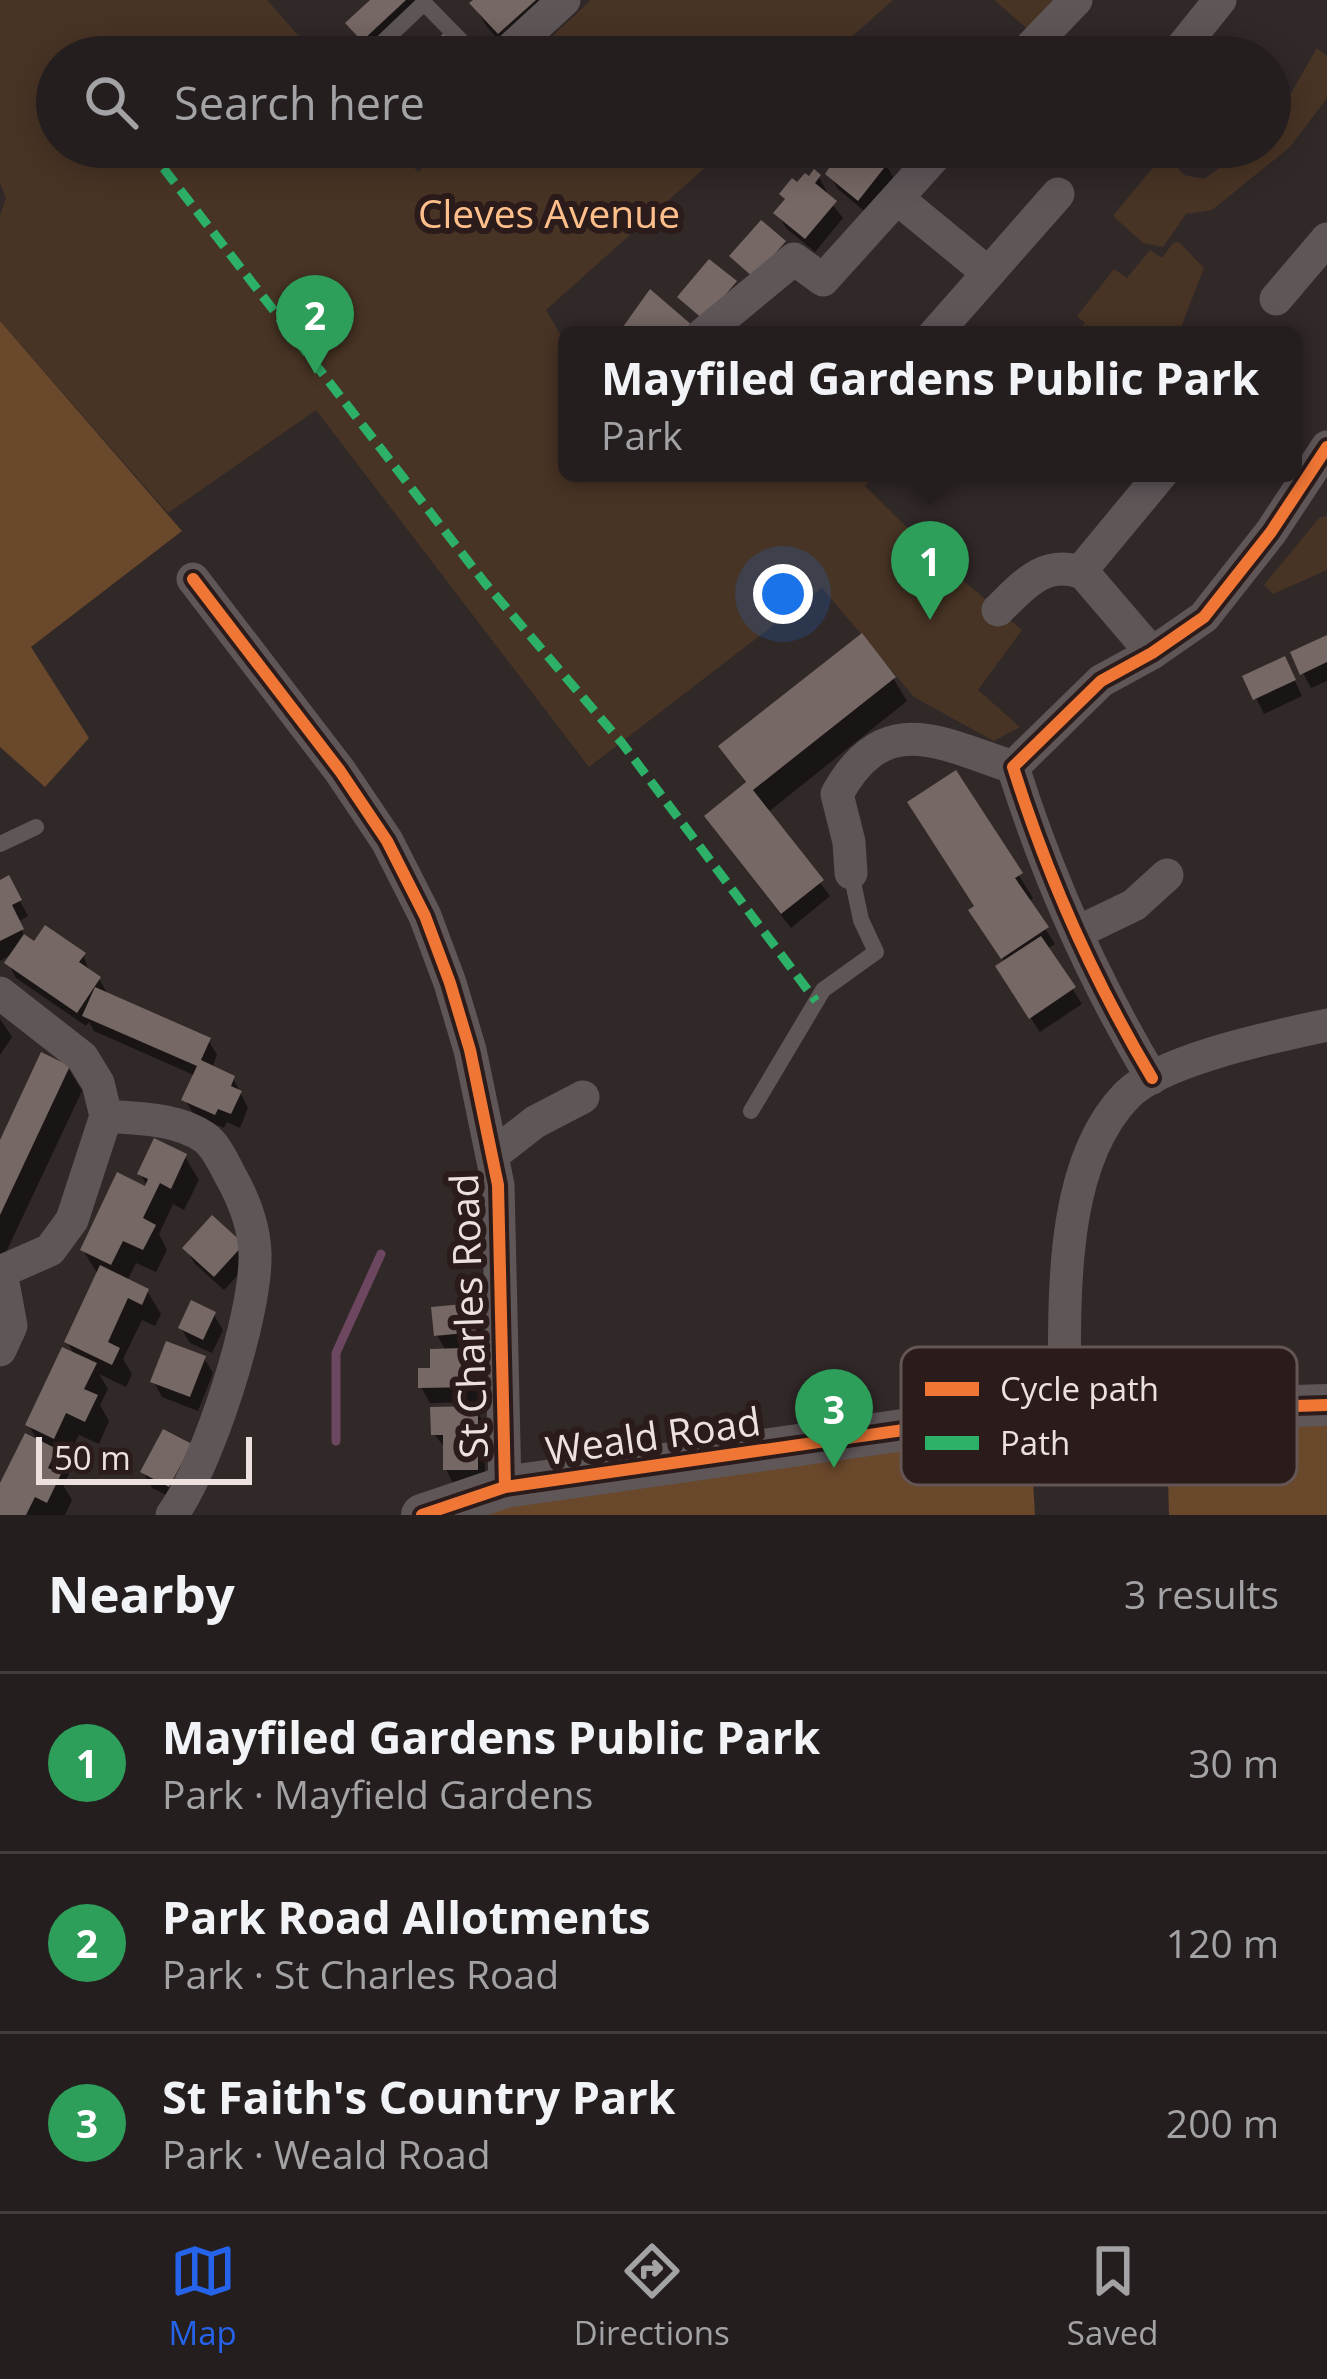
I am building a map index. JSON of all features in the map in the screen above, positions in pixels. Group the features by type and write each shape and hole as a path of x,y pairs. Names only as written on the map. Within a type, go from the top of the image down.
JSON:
{"street":[{"path":"525,36 564,0"},
{"path":"1041,36 1076,0"},
{"path":"1191,36 1220,0"},
{"path":"712,326 794,259 823,280 925,168"},
{"path":"942,326 1058,194"},
{"path":"898,199 988,273"},
{"path":"1276,299 1327,239"},
{"path":"1013,767 1102,681 1204,617 1317,487 1327,446"},
{"path":"1080,569 1154,482"},
{"path":"998,610 1036,574 1058,567 1080,569 1152,653"},
{"name":"St Charles Road","path":"193,579 387,841 425,916 450,983 470,1050 498,1185 506,1487"},
{"path":"850,873 849,842 837,794 847,776 870,755 898,737 919,737 1013,767"},
{"path":"1013,767 1048,870 1122,1027 1152,1078"},
{"path":"1078,932 1134,905 1167,875"},
{"path":"0,993 82,1057 98,1084 106,1116 72,1220 50,1250 0,1272 11,1326 0,1350"},
{"path":"1065,1347 1066,1256 1084,1170 1127,1094 1152,1078 1230,1047 1327,1025"},
{"path":"494,1154 535,1122 583,1096"},
{"path":"106,1116 180,1125 208,1139 241,1194 250,1222 255,1255 242,1336 215,1422 184,1498 172,1515"},
{"name":"Weald Road","path":"1297,1406 1327,1406"},
{"name":"Weald Road","path":"422,1515 506,1487 901,1430"}],"lane":[{"path":"389,36 424,3 456,36"},
{"path":"0,844 36,827"},
{"path":"752,1111 823,990 876,952 861,920 850,873"}],"green space":[{"name":"Cleves Avenue","path":"0,0 267,0 299,36 36,36 36,168 414,168 418,172 422,168 705,168 546,310 558,331 558,482 869,482 865,486 947,567 1022,630 978,690 1020,727 994,741 914,697 822,588 589,767 316,410 168,513 0,321 0,216 6,198 0,183"},
{"path":"591,0 893,0 853,36 552,36"},
{"path":"994,0 1065,0 1032,33"},
{"path":"1317,48 1327,56 1327,98 1291,146 1291,93"},
{"path":"1152,168 1177,168 1184,175 1204,179 1219,168 1264,168 1212,210 1186,214 1163,247 1143,243 1113,216"},
{"path":"1179,242 1204,268 1181,326 1083,326 1077,316 1114,269 1127,278 1150,250 1162,258"},
{"path":"1327,516 1327,570 1273,594 1264,585 1319,518"}],"shaded area":[{"path":"0,321 182,531 31,647 89,738 45,787 0,747"},
{"path":"1327,1405 1327,1515 1169,1515 1168,1485 1297,1485 1297,1406"},
{"path":"901,1434 901,1485 1033,1485 1035,1515 422,1515"}],"building":[{"path":"370,0 406,0 367,36 357,36 345,23"},
{"path":"536,0 498,34 469,3"},
{"path":"829,168 884,168 858,201 825,174"},
{"path":"814,169 821,175 815,183 837,201 805,239 773,213 785,199 779,194 792,178 797,182"},
{"path":"761,220 786,241 754,278 729,256"},
{"path":"709,259 737,281 704,320 677,297"},
{"path":"650,289 693,326 624,326"},
{"path":"862,633 896,677 753,790 824,880 781,914 704,816 746,782 718,746"},
{"path":"1327,635 1327,662 1300,675 1290,652"},
{"path":"1285,656 1296,680 1253,700 1242,676"},
{"path":"956,770 1023,873 1015,878 1049,927 1001,959 968,910 974,906 907,802"},
{"path":"9,875 22,900 12,905 24,929 0,941 0,880"},
{"path":"45,925 86,953 79,962 101,977 77,1013 4,963 24,934 34,941"},
{"path":"1041,936 1076,987 1029,1019 995,966"},
{"path":"95,987 211,1038 201,1060 235,1076 231,1086 242,1091 231,1114 218,1109 215,1115 181,1100 197,1066 82,1016"},
{"path":"41,1052 70,1066 0,1215 0,1140"},
{"path":"154,1138 187,1154 171,1189 160,1183 143,1218 156,1225 143,1250 123,1241 111,1265 80,1250 117,1172 145,1186 148,1179 137,1174"},
{"path":"212,1215 244,1244 214,1277 182,1248"},
{"path":"100,1265 149,1289 142,1305 128,1298 108,1342 120,1348 112,1365 64,1342"},
{"path":"191,1300 216,1312 203,1340 178,1328"},
{"path":"474,1303 476,1332 434,1336 431,1307"},
{"path":"166,1341 206,1356 190,1397 150,1382"},
{"path":"62,1347 97,1363 84,1389 98,1395 85,1422 66,1413 54,1439 25,1425"},
{"path":"463,1348 463,1360 477,1360 477,1387 418,1388 418,1368 430,1368 430,1349"},
{"path":"478,1406 478,1470 443,1470 443,1435 431,1435 430,1407"},
{"path":"163,1429 192,1444 169,1487 140,1472"},
{"path":"25,1433 57,1449 48,1468 61,1474 47,1503 35,1497 26,1515 0,1515 0,1483"}],"waterway":[{"path":"336,1441 336,1353 381,1254"}],"marked path":[{"path":"163,168 485,583 622,743 816,1001"}],"cycle path":[{"path":"1152,1078 1074,927 1013,767 1101,681 1204,617 1271,532 1327,447"},
{"path":"193,579 340,771 387,841 425,916 450,983 470,1050 498,1185 505,1487"},
{"path":"1297,1406 1327,1405"},
{"path":"422,1515 505,1487 901,1430"}],"place":[{"name":"Park Road Allotments","path":"315,374"},
{"name":"Mayfiled Gardens Public Park","path":"930,620"},
{"name":"St Faith's Country Park","path":"834,1468"}]}
